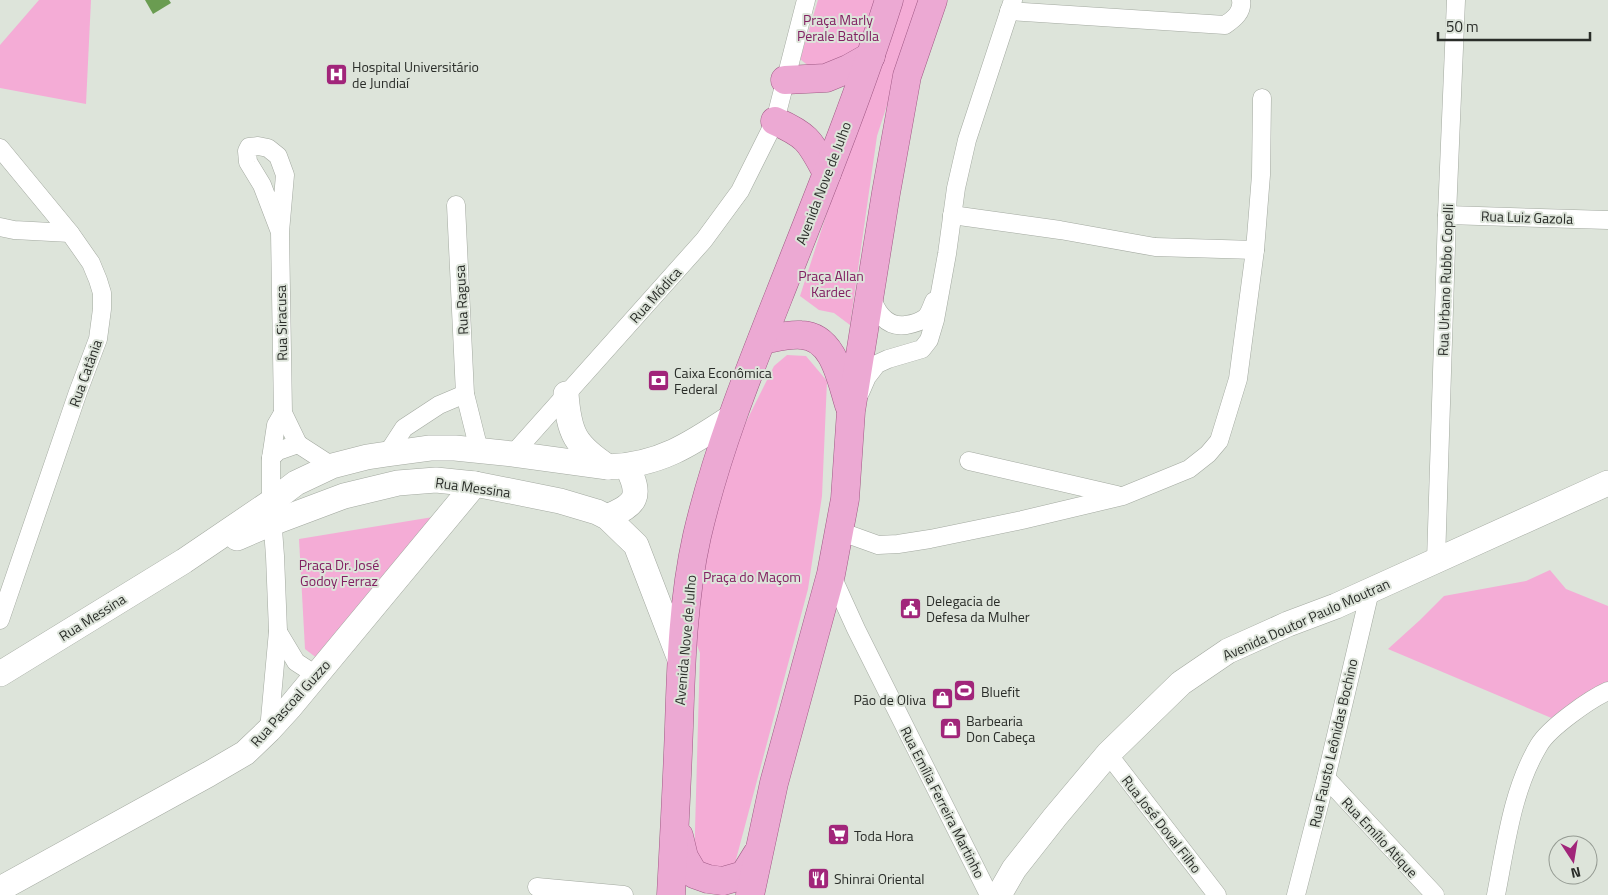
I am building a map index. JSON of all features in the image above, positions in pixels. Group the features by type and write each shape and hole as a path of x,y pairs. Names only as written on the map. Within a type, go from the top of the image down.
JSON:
{"main road":[{"name":"Avenida Nove de Julho","path":"670,895 676,820 681,662 690,572 697,538 711,482 733,416 871,56 889,0"},
{"path":"750,895 774,783 831,574 845,500 851,411 907,76 933,0"},
{"path":"784,80 826,78 848,69 871,56"},
{"path":"775,121 795,130 809,140 827,173"},
{"path":"762,340 803,335 823,343 835,361 851,411"},
{"path":"566,394 572,429 579,444 590,455 618,467 636,486 636,494 631,503 607,517"},
{"name":"Rua Messina","path":"272,512 296,483 332,466 367,457 430,448 479,450 618,467 660,458 692,443 733,416"},
{"name":"Rua Messina","path":"0,674 184,561 272,512 398,483 436,480 475,484 560,501 597,512 607,517 636,545 681,662"},
{"name":"Avenida Doutor Paulo Moutran","path":"998,895 1014,869 1054,817 1108,754 1181,683 1228,651 1288,624 1370,591 1608,483"},
{"name":"Rua Pascoal Guzzo","path":"0,888 245,753 268,730 316,675 475,484"},
{"path":"676,820 684,857 694,874 708,879 723,881 735,878 744,875 758,854"}],"street":[{"name":"Rua Módica","path":"513,454 704,240 740,191 775,121 806,0"},
{"path":"851,411 867,377 878,364 888,359 922,349 929,340 935,320 956,188 967,140 1011,5 1225,25 1236,18 1242,5 1241,0"},
{"name":"Rua Urbano Rubbo Copelli","path":"1436,561 1456,0"},
{"path":"839,531 878,545 898,544 1022,520 1122,496 1189,469 1208,454 1219,441 1238,379 1255,250 1261,175 1262,98"},
{"name":"Rua Catânia","path":"0,148 70,233 91,263 102,293 98,339 0,620"},
{"name":"Rua Ragusa","path":"456,205 465,394 479,450"},
{"path":"952,215 1060,230 1155,247 1255,250"},
{"name":"Rua Luiz Gazola","path":"1447,215 1608,220"},
{"path":"0,227 14,230 70,233"},
{"name":"Rua Siracusa","path":"280,232 283,413 298,444"},
{"path":"870,291 874,306 880,316 889,323 901,325 912,324 925,318 939,292"},
{"path":"387,454 404,428 439,405 465,394"},
{"name":"Rua Siracusa","path":"272,512 272,458 276,425 283,413"},
{"path":"272,458 278,451 298,444 332,466"},
{"path":"969,461 1122,496"},
{"path":"268,730 278,632 272,512"},
{"name":"Rua Emília Ferreira Martinho","path":"831,574 989,895"},
{"name":"Rua Fausto Leônidas Bochino","path":"1296,895 1370,591"},
{"path":"278,632 296,662 316,675"},
{"path":"1496,895 1514,804 1526,770 1540,743 1561,722 1596,696 1608,691"},
{"name":"Rua José Doval Filho","path":"1108,754 1217,895"},
{"name":"Rua Emílio Atique","path":"1326,778 1434,895"},
{"path":"537,887 624,895"}],"green space":[{"path":"39,0 91,0 86,104 0,88 0,45"},
{"name":"Praça Marly Perale Batolla","path":"818,0 875,0 861,46 832,65 811,68 800,59"},
{"name":"Praça Allan Kardec","path":"896,0 921,0 877,136 850,325 834,313 819,310 800,296"},
{"name":"Praça do Maçom","path":"787,355 806,356 827,381 822,496 808,589 734,867 725,874 694,866 700,653 687,620 738,438 774,366"},
{"name":"Praça Dr. José Godoy Ferraz","path":"433,517 318,659 305,649 299,539"},
{"path":"1550,570 1566,589 1608,606 1608,691 1561,722 1388,649 1444,596 1526,581"}],"shaded area":[{"path":"145,0 169,0 171,3 153,14"}],"place":[{"name":"Hospital Universitário de Jundiaí","path":"336,74"},
{"name":"Caixa Econômica Federal","path":"658,380"},
{"name":"Delegacia de Defesa da Mulher","path":"910,608"},
{"name":"Bluefit","path":"965,691"},
{"name":"Pão de Oliva","path":"942,699"},
{"name":"Barbearia Don Cabeça","path":"950,728"},
{"name":"Toda Hora","path":"838,835"},
{"name":"Shinrai Oriental","path":"818,878"}]}
